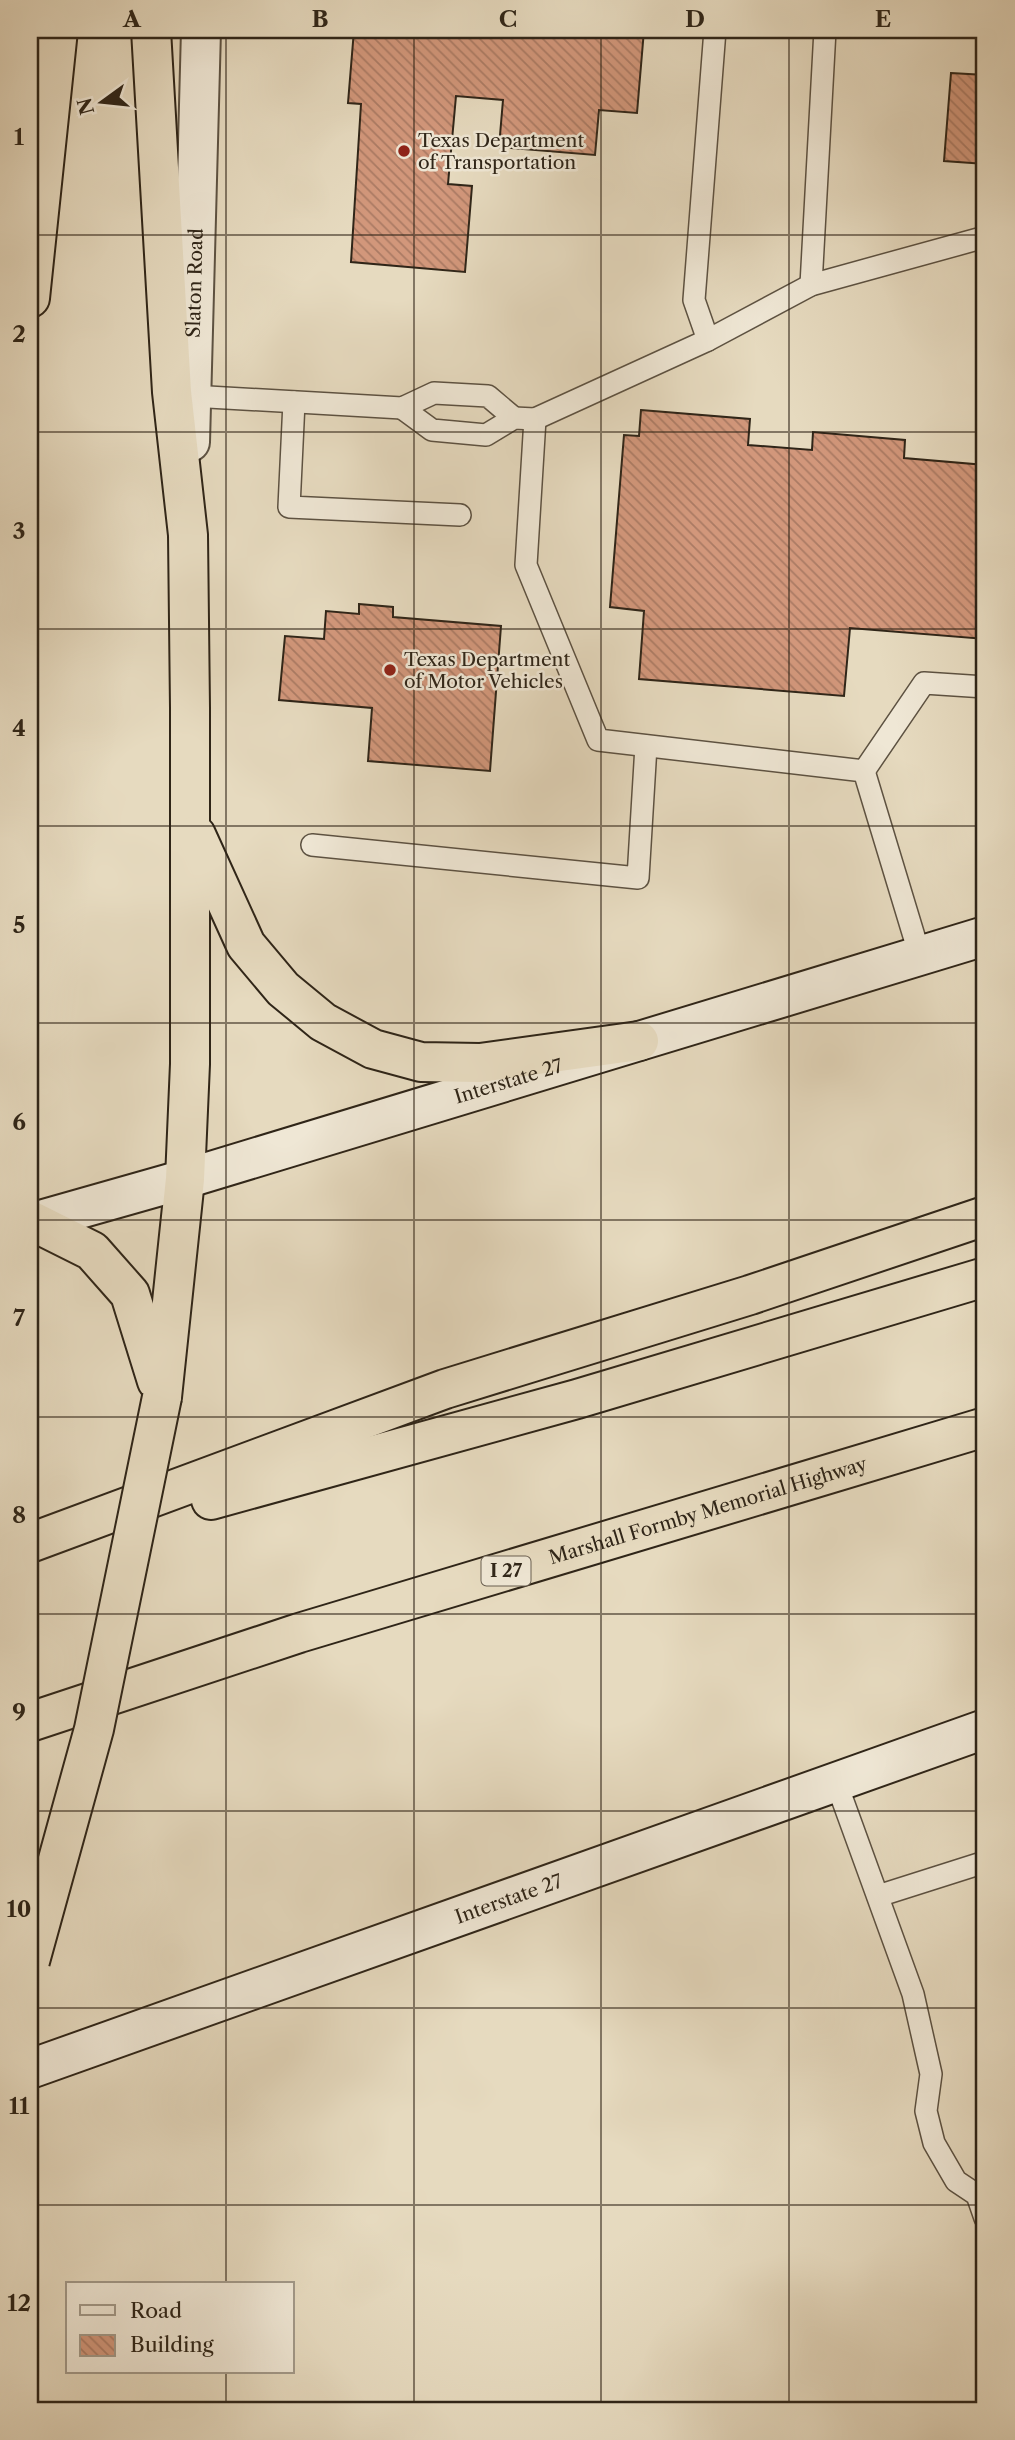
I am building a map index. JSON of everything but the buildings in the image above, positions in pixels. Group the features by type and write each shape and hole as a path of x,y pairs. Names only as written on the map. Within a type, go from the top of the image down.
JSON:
{"highway":[{"path":"30,298 58,30"},
{"path":"30,1961 94,1729 162,1397 185,1179 190,1064 188,535 172,392 151,30"},
{"path":"191,823 246,945 283,989 313,1014 373,1049 421,1062 480,1063 639,1041"},
{"path":"30,1543 445,1389 750,1295 985,1216"},
{"path":"32,1222 92,1251 130,1294 162,1397"},
{"path":"30,1550 576,1399 985,1277"},
{"name":"Marshall Formby Memorial Highway","path":"30,1722 299,1633 985,1427"}],"main road":[{"name":"Slaton Road","path":"188,535 201,30"},
{"name":"Interstate 27","path":"32,1222 185,1179 985,936"},
{"name":"Interstate 27","path":"30,2069 985,1729"}],"lane":[{"path":"708,340 694,300 715,30"},
{"path":"811,285 825,30"},
{"path":"402,408 432,430 486,435 514,418 535,419 708,340 811,285 985,237"},
{"path":"191,396 402,408 434,393 488,396 514,418"},
{"path":"294,402 289,508 460,514"},
{"path":"535,419 526,565 598,740 864,771"},
{"path":"864,771 924,683 985,687"},
{"path":"312,845 638,878 646,746"},
{"path":"864,771 920,956"},
{"path":"836,1783 913,1994 932,2074 926,2111 934,2143 956,2181 977,2195 985,2218"},
{"path":"878,1896 985,1862"}],"place":[{"name":"Texas Department of Transportation","path":"404,151"},
{"name":"Texas Department of Motor Vehicles","path":"390,670"}]}
